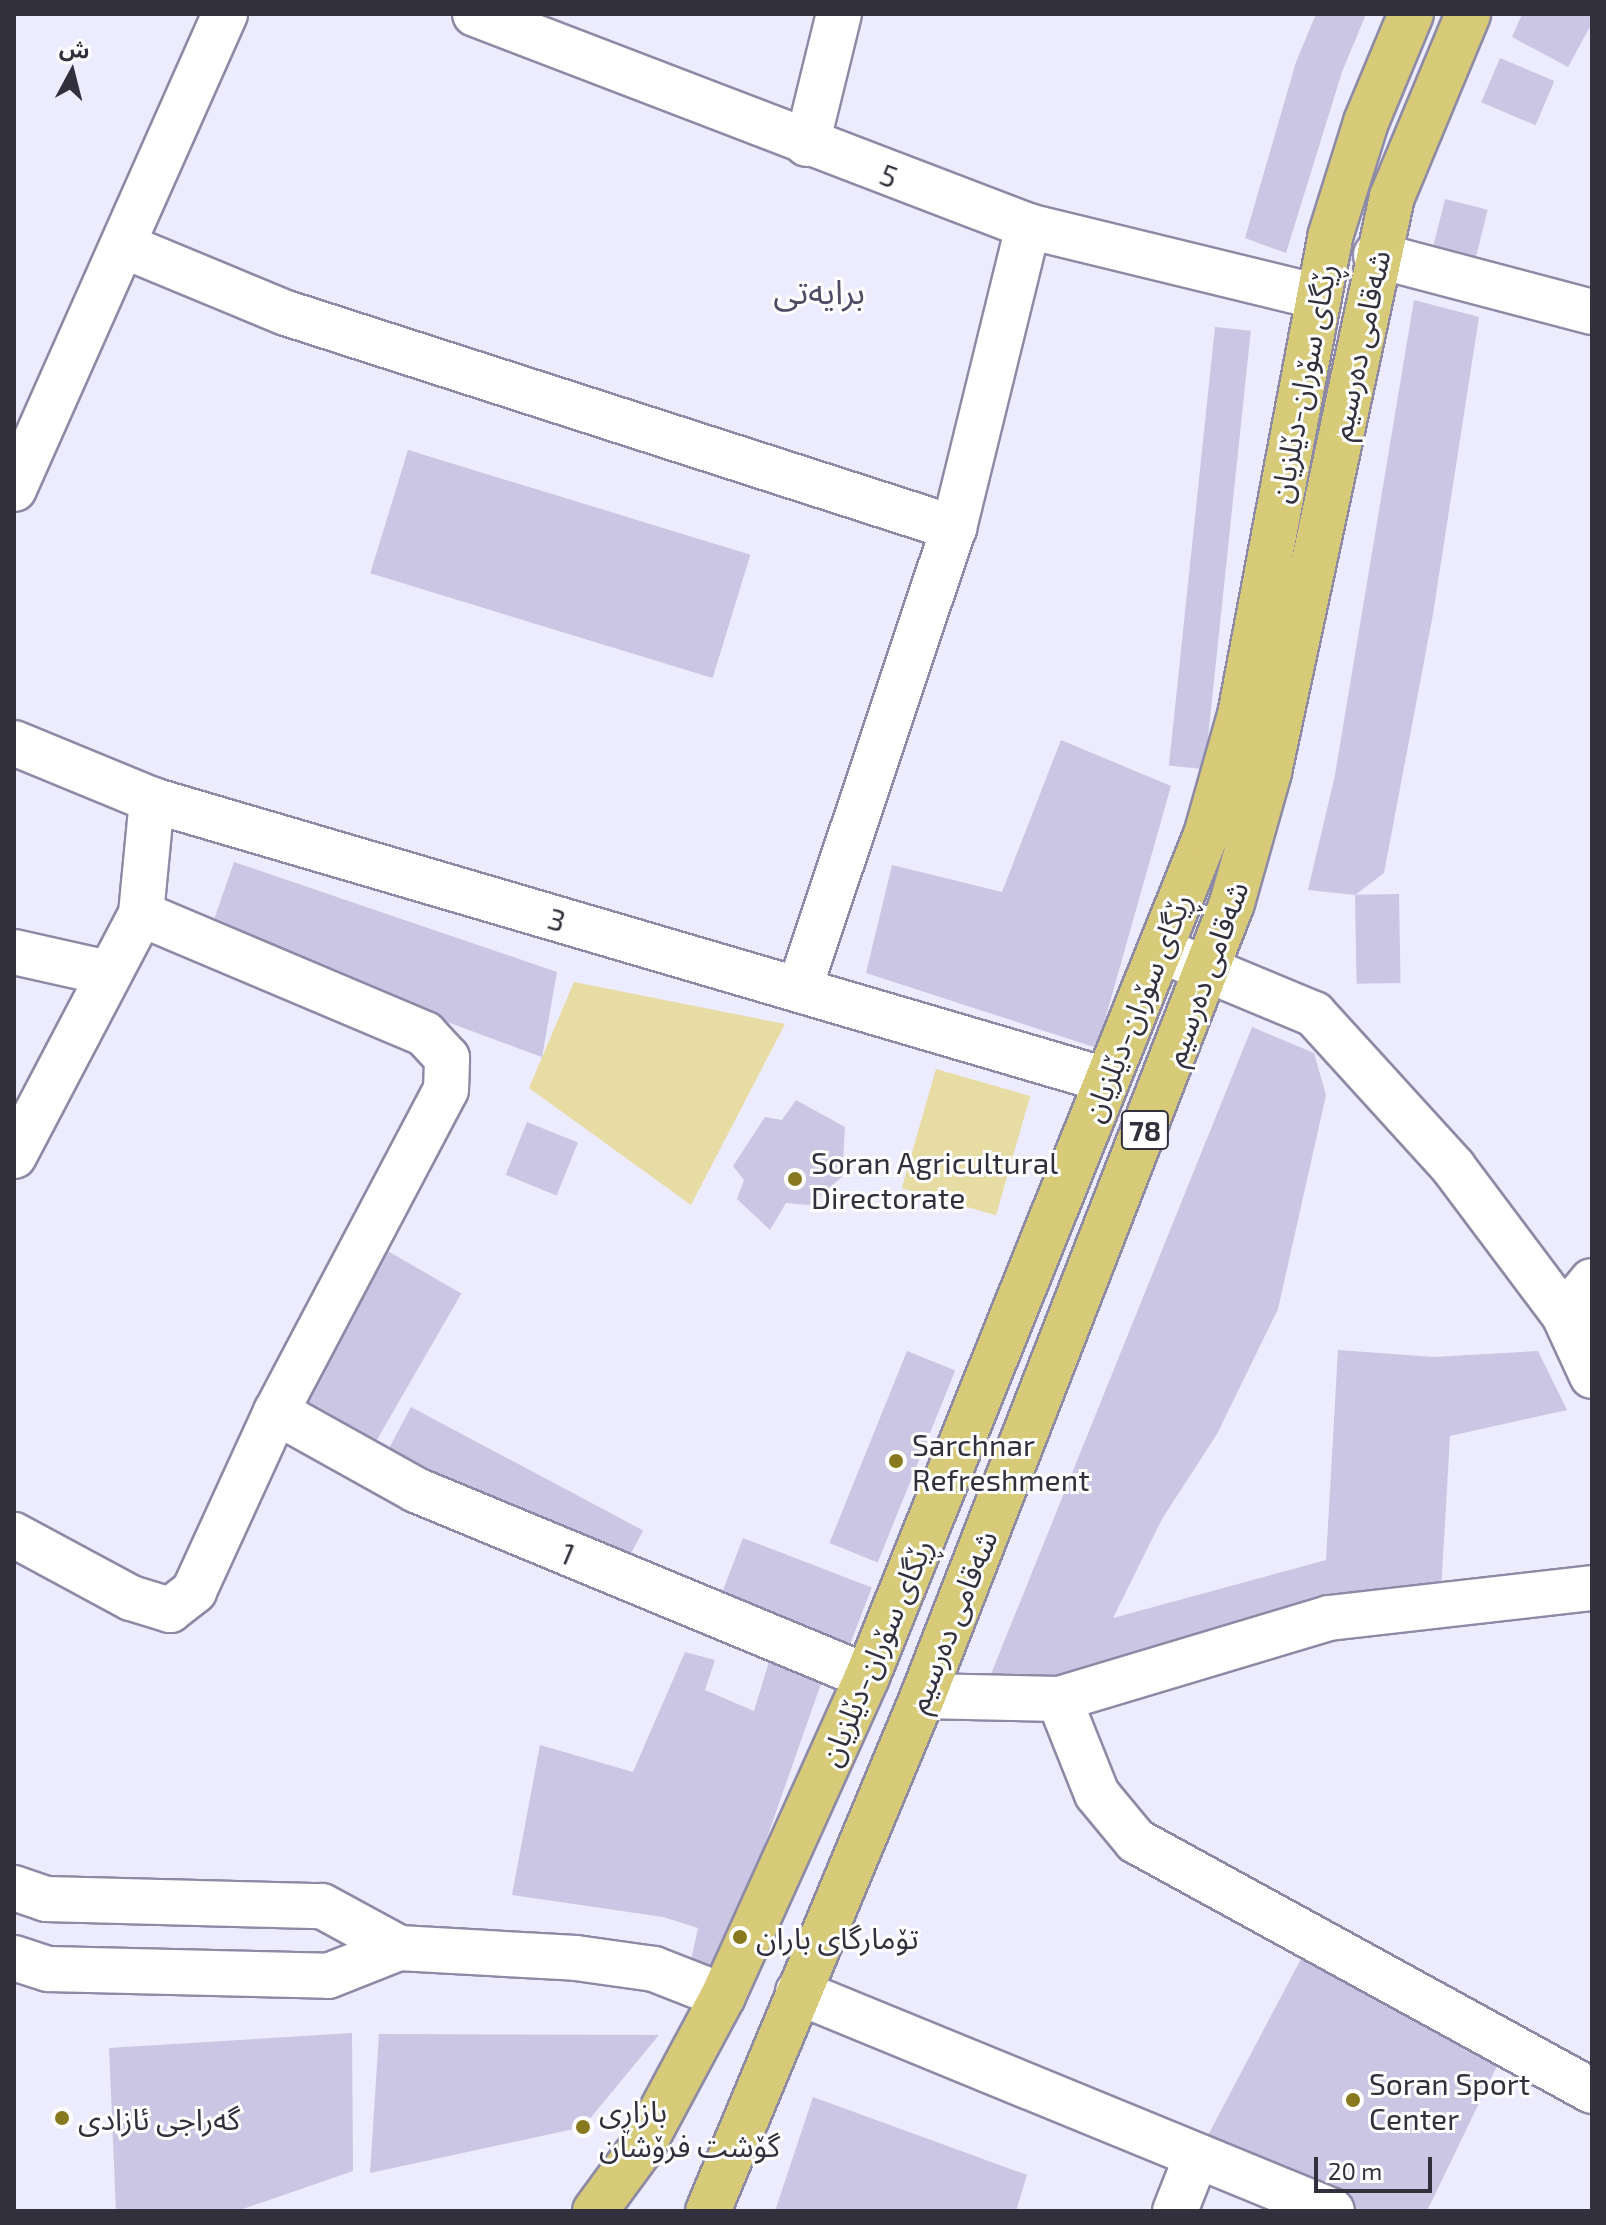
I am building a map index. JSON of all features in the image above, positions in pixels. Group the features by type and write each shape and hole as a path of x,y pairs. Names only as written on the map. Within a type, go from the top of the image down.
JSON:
{"main road":[{"name":"ڕێگای سۆران-دێلزیان","path":"595,2211 642,2147 723,1996 867,1677 1206,835 1240,715 1316,296 1346,179 1411,14"},
{"name":"شەقامی دەرسیم","path":"708,2211 923,1696 1209,967 1269,772 1376,255 1411,141 1468,14"}],"street":[{"path":"14,489 30,418 124,246 225,14"},
{"name":"5","path":"475,14 807,144 1028,226 1316,296"},
{"path":"807,144 839,14"},
{"path":"799,990 954,528 1028,226"},
{"path":"124,246 286,313 954,528"},
{"path":"1376,255 1592,312"},
{"name":"3","path":"14,743 152,800 1106,1080"},
{"path":"14,1156 141,914 152,800"},
{"path":"14,1535 131,1598 170,1610 194,1591 276,1412 446,1090 447,1058 425,1034 141,914"},
{"path":"1160,950 1209,967 1314,1014 1453,1167 1564,1315 1592,1376"},
{"path":"14,952 108,973"},
{"path":"1564,1315 1592,1281"},
{"name":"1","path":"276,1412 416,1490 867,1677"},
{"path":"923,1696 1059,1699 1329,1618 1592,1588"},
{"path":"1059,1699 1097,1794 1136,1841 1592,2091"},
{"path":"14,1888 46,1899 322,1906 399,1948"},
{"path":"14,1958 48,1969 328,1976 399,1948 576,1958 654,1969 723,1996"},
{"path":"798,1992 1196,2158 1332,2211"},
{"path":"1175,2211 1196,2158"}],"shaded area":[{"path":"574,982 785,1024 691,1205 529,1088"},
{"path":"936,1069 1030,1096 996,1215 902,1188"}],"building":[{"path":"1316,14 1366,14 1342,72 1286,253 1245,238 1296,62"},
{"path":"1522,14 1592,14 1592,23 1568,67 1512,37"},
{"path":"1500,58 1554,81 1536,125 1481,102"},
{"path":"1445,199 1488,210 1468,287 1426,277"},
{"path":"1414,300 1479,317 1433,614 1384,873 1355,895 1308,890 1335,775"},
{"path":"1215,327 1251,331 1205,769 1169,766"},
{"path":"408,450 750,555 713,678 370,573"},
{"path":"1061,740 1171,786 1097,1048 866,973 892,865 1002,892"},
{"path":"234,862 557,972 542,1057 209,934"},
{"path":"1399,894 1401,983 1357,984 1355,895"},
{"path":"1252,1027 1314,1053 1326,1095 1278,1309 1217,1434 1162,1519 1113,1618 1326,1560 1338,1350 1434,1357 1538,1351 1567,1410 1450,1436 1441,1592 1030,1693 989,1679"},
{"path":"796,1100 845,1127 842,1177 809,1205 786,1203 770,1230 737,1199 744,1180 733,1166 765,1117 782,1120"},
{"path":"527,1122 578,1143 557,1195 506,1175"},
{"path":"386,1250 461,1294 374,1444 299,1401"},
{"path":"907,1351 955,1370 878,1562 829,1543"},
{"path":"411,1407 643,1530 622,1571 389,1448"},
{"path":"743,1538 872,1587 846,1655 717,1605"},
{"path":"685,1652 715,1660 705,1690 754,1711 770,1658 822,1681 719,1974 691,1960 698,1928 663,1917 512,1895 540,1745 633,1772"},
{"name":"Soran Sport Center","path":"1313,1936 1508,2043 1427,2211 1332,2211 1196,2158"},
{"path":"352,2033 353,2171 237,2211 116,2211 109,2048"},
{"path":"379,2034 659,2035 583,2127 370,2173"},
{"path":"813,2097 1027,2175 1016,2211 775,2211"}],"place":[{"name":"Soran Agricultural Directorate","path":"795,1179"},
{"name":"Sarchnar Refreshment","path":"896,1461"},
{"name":"تۆمارگای باران","path":"740,1937"},
{"name":"Soran Sport Center","path":"1353,2100"},
{"name":"گەراجی ئازادی","path":"62,2118"},
{"name":"بازاڕی گۆشت فرۆشان","path":"583,2127"}],"district":[{"name":"برایەتی","path":"819,291"}]}
